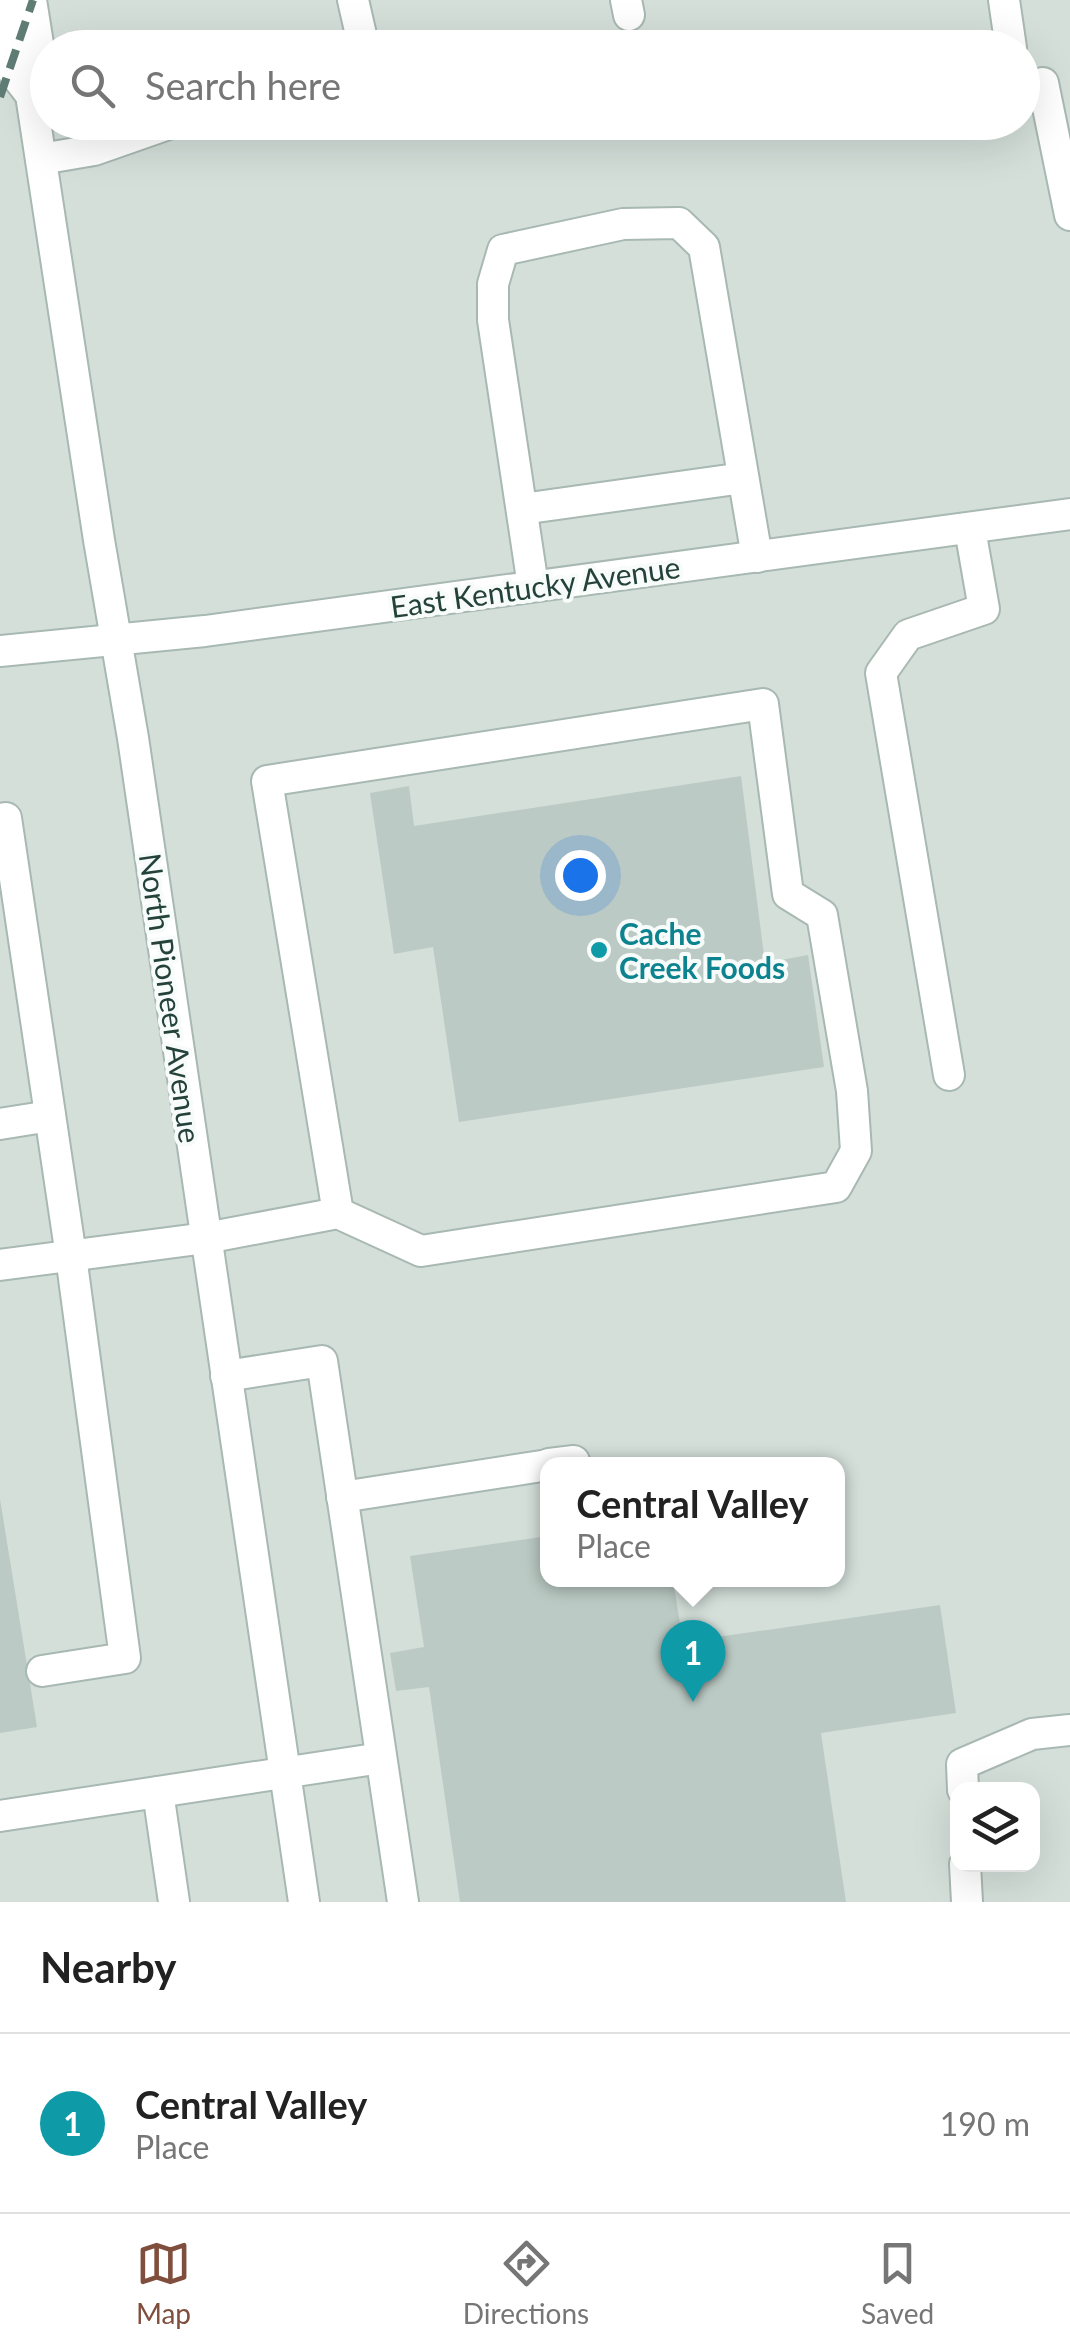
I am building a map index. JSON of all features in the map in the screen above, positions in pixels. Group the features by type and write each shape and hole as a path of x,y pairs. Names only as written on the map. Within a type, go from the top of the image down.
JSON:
{"street":[{"name":"North Pioneer Avenue","path":"2,0 14,73 30,94"},
{"name":"North Pioneer Avenue","path":"32,0 36,30"},
{"path":"354,0 360,30"},
{"path":"1004,0 1008,30"},
{"path":"1045,82 1070,215"},
{"name":"North Pioneer Avenue","path":"38,140 304,1902"},
{"path":"41,159 94,150 123,140"},
{"path":"533,586 493,320 494,284 503,250 623,224 679,223 704,247 758,557"},
{"path":"522,508 744,478"},
{"name":"East Kentucky Avenue","path":"0,651 205,631 1070,514"},
{"path":"949,1074 881,674 908,634 984,608 970,529"},
{"path":"0,1265 206,1238 338,1213 421,1252 836,1187 856,1152 852,1092 822,916 788,894 764,704 267,781 338,1213"},
{"path":"0,819 6,818 125,1658 42,1671"},
{"path":"0,1124 50,1116"},
{"path":"226,1376 322,1360 403,1902"},
{"path":"342,1496 540,1466"},
{"path":"963,1782 962,1764 1032,1734 1070,1730"},
{"path":"0,1816 381,1758"},
{"path":"158,1792 174,1902"},
{"path":"966,1872 967,1902"}],"shaded area":[{"path":"0,0 1070,0 1070,1902 0,1902"}],"building":[{"name":"Cache Creek Foods","path":"741,776 765,963 808,955 824,1067 459,1122 433,947 394,954 370,793 409,786 414,826"},
{"path":"0,1499 37,1727 0,1733"},
{"path":"540,1537 540,1587 674,1587 683,1642 940,1605 956,1713 821,1733 846,1902 460,1902 429,1687 396,1691 390,1653 424,1647 410,1556"}],"railway":[{"path":"0,97 33,0"}],"place":[{"name":"Cache Creek Foods","path":"599,950"},
{"name":"Central Valley","path":"693,1702"}]}
